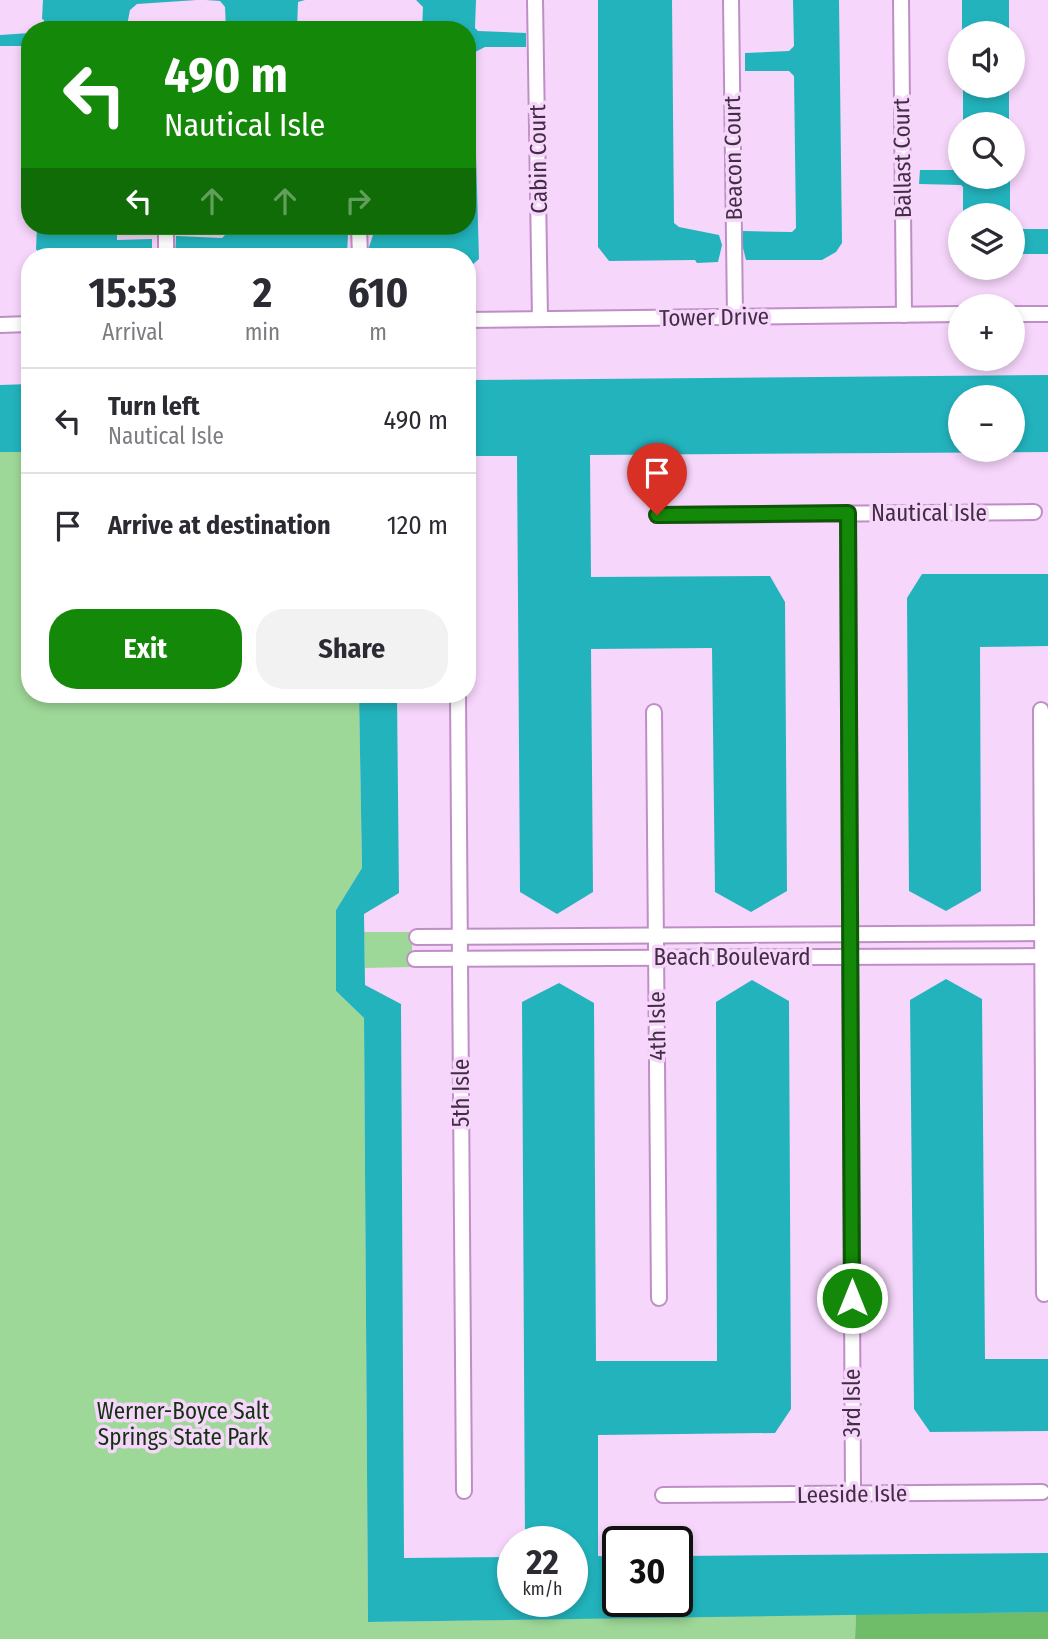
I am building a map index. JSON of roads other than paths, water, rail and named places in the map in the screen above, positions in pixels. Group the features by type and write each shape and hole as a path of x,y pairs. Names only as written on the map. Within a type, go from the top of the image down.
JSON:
{"street":[{"name":"Cabin Court","path":"535,0 540,319"},
{"name":"Beacon Court","path":"731,0 735,317"},
{"name":"Ballast Court","path":"901,0 904,315"},
{"name":"Tower Drive","path":"476,320 948,314"},
{"path":"1025,314 1048,314"},
{"path":"0,324 21,324"},
{"name":"Nautical Isle","path":"657,515 1034,512"},
{"name":"3rd Isle","path":"848,513 853,1494"},
{"name":"5th Isle","path":"457,703 464,1491"},
{"path":"1041,710 1045,933 1044,1294"},
{"name":"4th Isle","path":"654,712 659,1298"},
{"name":"Beach Boulevard","path":"417,937 1045,933"},
{"name":"Beach Boulevard","path":"415,959 1045,956"},
{"name":"Leeside Isle","path":"663,1495 1042,1492"}],"park label":[{"name":"Werner-Boyce Salt Springs State Park","path":"183,1424"}]}
